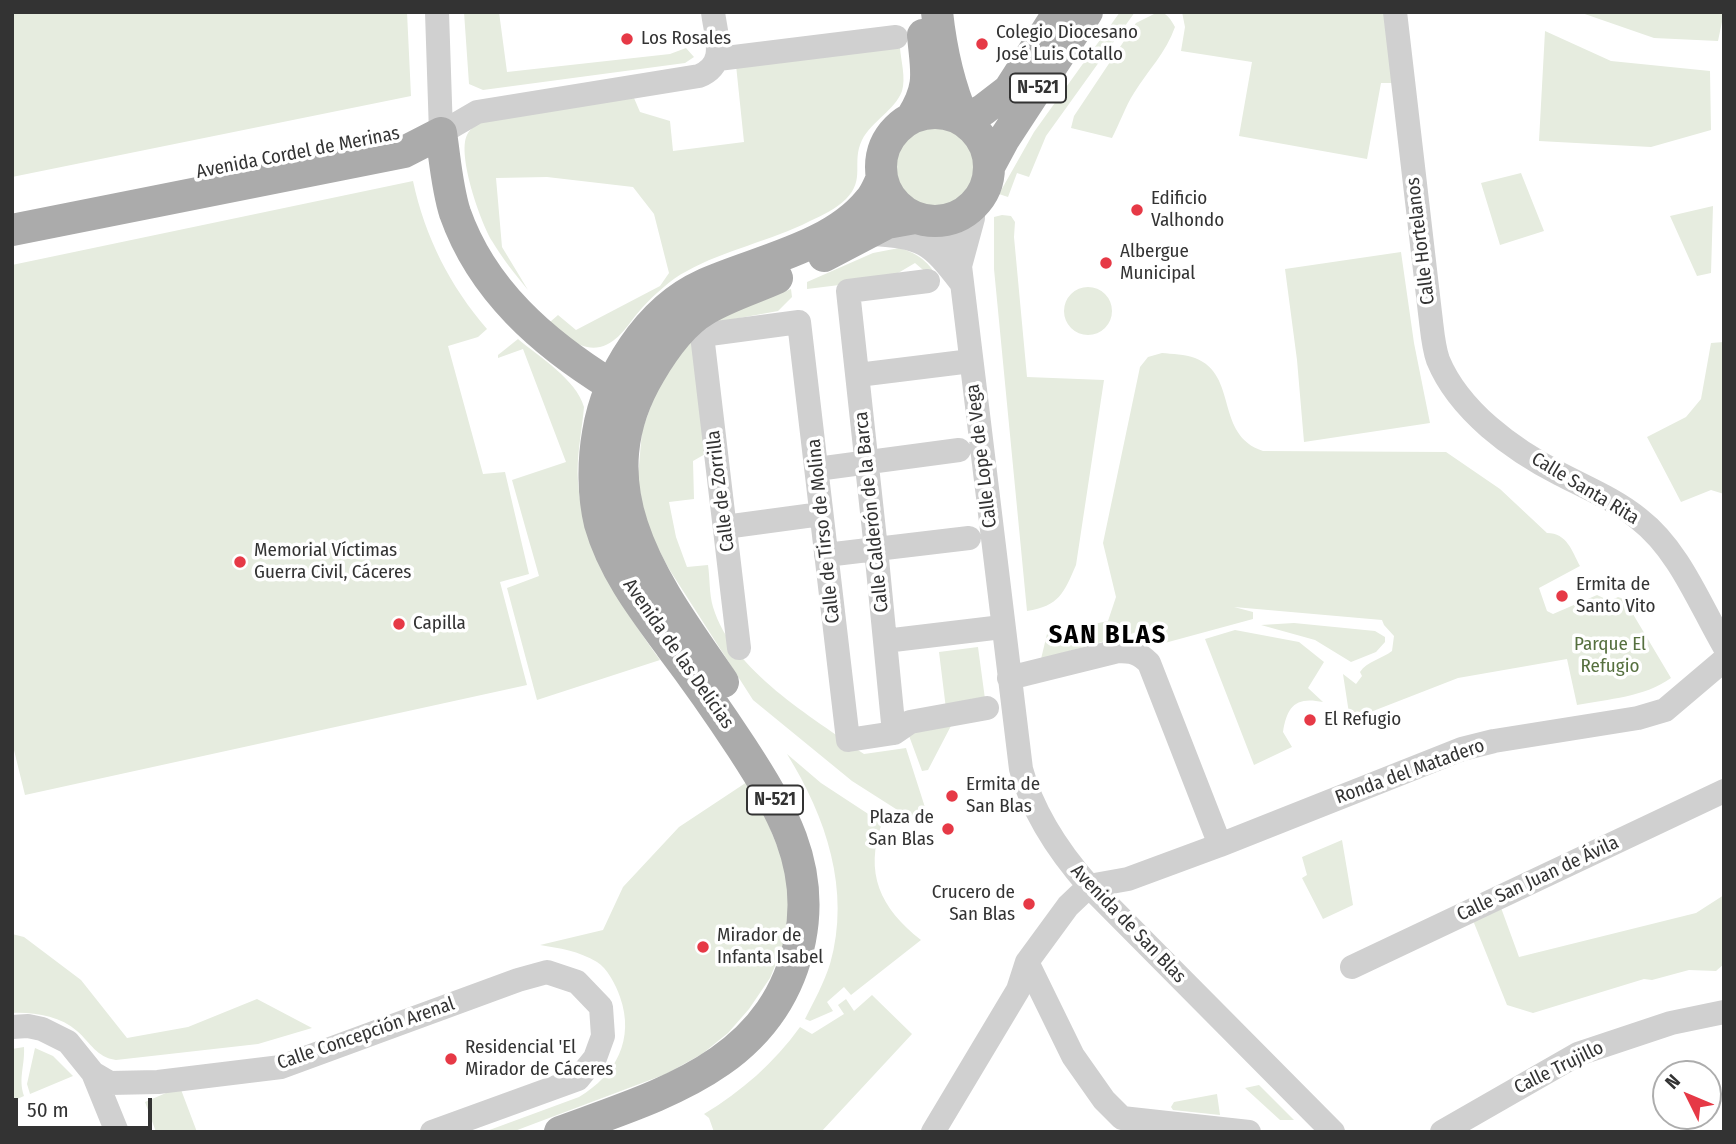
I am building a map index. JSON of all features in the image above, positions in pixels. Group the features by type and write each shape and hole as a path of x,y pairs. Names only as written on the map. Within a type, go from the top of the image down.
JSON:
{"main road":[{"path":"912,117 924,99 927,82 920,12"},
{"path":"937,12 940,39 954,99 964,120 977,132 986,147 990,165 987,183 974,205 951,219 922,219 900,209 888,195 882,178 881,164 887,143 900,125 912,117 930,113 947,114 964,120"},
{"name":"N-521","path":"964,120 983,110 1009,90 1059,12"},
{"name":"N-521","path":"990,165 1087,12"},
{"path":"947,66 961,81 987,88 1023,69"},
{"name":"Avenida Cordel de Merinas","path":"12,208 399,131 441,133"},
{"name":"Avenida Cordel de Merinas","path":"12,230 404,152 441,133"},
{"path":"441,133 454,211 471,250 494,287 523,318 577,363 611,385 621,410 613,462 617,486 626,511"},
{"name":"Avenida de las Delicias","path":"615,1132 681,1106 736,1075 767,1043 789,1017 808,979 818,943 822,891 812,842 794,792 746,715 671,605 642,554 626,511 622,467 628,421 643,384 667,345 858,228 882,178"},
{"name":"Avenida de las Delicias","path":"560,1132 662,1094 700,1076 736,1049 769,1012 794,968 803,922 802,875 789,830 774,796 706,693 642,607 613,559 600,522 595,475 598,433 611,385 626,358 649,327 675,303 700,286 858,228 922,219"},
{"path":"611,385 632,375 657,338 703,322"}],"street":[{"path":"437,12 441,133 485,110 699,76 712,71 719,59 713,12"},
{"name":"Calle Hortelanos","path":"1395,12 1430,313 1438,358 1452,387 1508,442"},
{"path":"719,59 896,37"},
{"name":"Calle Lope de Vega","path":"961,275 974,205"},
{"name":"Calle Lope de Vega","path":"922,219 940,229 946,237 961,275 1002,627"},
{"path":"858,228 913,237 961,275"},
{"name":"Calle Calderón de la Barca","path":"894,733 848,291 928,281"},
{"name":"Calle de Tirso de Molina","path":"703,322 799,322 848,740 894,733"},
{"name":"Calle de Zorrilla","path":"703,322 739,648"},
{"path":"858,375 971,361"},
{"name":"Calle Santa Rita","path":"1508,442 1553,471 1614,502 1640,519 1668,547 1724,646"},
{"path":"817,469 959,450"},
{"path":"725,527 821,514"},
{"path":"826,555 969,538"},
{"path":"885,640 1002,627"},
{"name":"Avenida de San Blas","path":"1002,627 1021,769 1037,813 1068,862 1333,1132"},
{"path":"1009,678 1118,651 1132,651 1143,657 1149,663 1220,845"},
{"name":"Ronda del Matadero","path":"1089,886 1128,879 1462,749 1494,741 1638,718 1665,710 1724,660"},
{"path":"894,733 910,722 987,708"},
{"name":"Calle San Juan de Ávila","path":"1352,967 1724,791"},
{"path":"945,1127 1018,990 1027,962 1068,906 1089,886"},
{"path":"1027,962 1073,1056 1104,1100 1122,1118 1249,1132"},
{"name":"Calle Concepción Arenal","path":"93,1073 110,1083 124,1084 281,1067 518,979 547,972 578,982 601,1006 603,1035 595,1058 578,1079 432,1132"},
{"name":"Calle Trujillo","path":"1442,1132 1578,1054 1661,1026 1724,1012"},
{"path":"12,1027 42,1029 68,1042 93,1073 117,1132"}],"green space":[{"path":"12,12 407,12 411,96 12,177"},
{"path":"464,12 499,12 507,72 670,54 686,48 694,57 685,63 483,90 469,84"},
{"path":"1120,12 1135,12 1046,136 1029,177 1017,173 1008,197 999,194 1034,132"},
{"path":"1158,12 1166,15 1175,27 1162,53 1131,98 1112,138 1071,128 1074,116 1136,23"},
{"path":"1182,12 1387,12 1392,83 1381,83 1367,159 1239,136 1252,62 1181,51 1185,27"},
{"path":"1579,12 1724,12 1718,41 1654,38"},
{"path":"1545,31 1611,61 1710,71 1711,130 1651,147 1539,141"},
{"path":"900,48 902,91 899,98 862,140 857,178 846,199 829,212 795,228 716,257 681,274 657,293 619,336 607,344 585,347 567,337 550,322 558,315 576,330 660,286 669,273 654,214 633,187 547,177 496,178 502,247 528,290 487,232 471,188 465,157 467,135 474,126 484,121 634,98 640,112 670,121 673,151 744,142 736,65"},
{"path":"935,126 951,129 964,138 973,151 976,167 973,183 964,196 951,205 935,208 919,205 906,196 897,183 894,167 897,151 906,138 919,129"},
{"path":"1521,173 1544,231 1500,245 1481,183"},
{"path":"413,181 424,222 450,278 487,329 478,337 448,346 483,474 505,472 529,574 500,582 527,685 25,795 12,742 12,265"},
{"path":"1713,206 1711,273 1697,276 1670,216"},
{"path":"1011,216 1015,222 1014,237 1027,377 1104,380 1076,565 1059,597 1046,606 1027,611 994,269 994,217"},
{"path":"899,248 925,261 934,272 939,286 934,287 929,275 915,263 888,279 807,289 807,282 873,253"},
{"path":"1401,252 1414,343 1430,423 1304,442 1285,269"},
{"path":"1088,287 1105,294 1112,311 1105,328 1088,335 1071,328 1064,311 1071,294"},
{"path":"791,289 792,297 778,311 712,323 731,312"},
{"path":"696,335 707,453 693,461 694,499 669,502 676,537 687,567 708,565 713,607 723,630 738,652 776,691 864,754 906,748 930,823 921,825 852,781 753,700 669,569 653,539 641,509 638,477 642,431 660,380"},
{"path":"518,339 556,369 580,397 584,407 578,454 578,482 587,532 606,576 660,660 537,700 507,588 539,576 512,480 566,462 523,349 498,358 498,355"},
{"path":"1724,342 1724,494 1711,490 1681,502 1647,437 1686,417 1701,399 1711,343"},
{"name":"Parque El Refugio","path":"1162,353 1195,358 1209,366 1217,377 1238,432 1248,443 1263,451 1446,452 1500,489 1547,533 1564,539 1571,549 1580,566 1539,588 1547,611 1553,614 1597,595 1610,601 1618,597 1624,599 1671,678 1638,693 1577,705 1567,659 1458,678 1350,720 1343,674 1356,684 1362,676 1360,672 1363,668 1392,651 1394,636 1382,620 1234,607 1253,612 1253,619 1161,644 1141,631 1041,659 1047,634 1108,621 1116,597 1103,543 1140,367 1148,357"},
{"path":"1294,623 1375,631 1385,637 1385,642 1376,652 1351,662 1315,640 1261,625"},
{"path":"1235,630 1299,642 1324,662 1308,688 1323,702 1306,701 1294,705 1287,716 1283,732 1292,747 1254,765 1205,639"},
{"path":"978,647 985,699 946,709 939,652"},
{"path":"953,722 928,770 922,771 908,733"},
{"path":"787,754 821,783 882,823 875,858 879,888 895,915 921,940 851,995 844,987 827,1002 833,1011 810,1021 805,1019 828,971 836,936 836,882 823,829 801,778"},
{"path":"747,782 763,811 786,868 790,912 785,942 770,978 749,1009 728,1033 702,1054 666,1074 512,1132 484,1132 579,1097 612,1067 623,1041 624,1012 616,987 604,968 583,955 540,945 603,930 623,887 679,827"},
{"path":"1342,840 1353,905 1323,919 1302,878 1307,875 1302,857"},
{"path":"1724,895 1724,964 1716,971 1689,970 1652,980 1644,979 1533,1013 1507,1005 1472,918 1500,905 1519,957 1696,913"},
{"path":"12,934 24,937 81,980 127,1038 188,1027 257,999 312,1028 258,1044 116,1060 109,1058 99,1053 77,1031 55,1018 12,1013"},
{"path":"872,995 912,1034 821,1132 714,1132 709,1118 704,1114 756,1075 800,1027 812,1034 844,1014 838,1005 846,999 854,1011"},
{"path":"24,1047 24,1096 15,1100 12,1094 12,1049"},
{"path":"35,1048 53,1056 73,1076 30,1094 27,1084"},
{"path":"1259,1085 1294,1120 1280,1120 1245,1088"},
{"path":"180,1087 197,1132 156,1132 145,1102"},
{"path":"1217,1094 1220,1115 1173,1110 1171,1107 1174,1102"}],"place":[{"name":"Los Rosales","path":"627,39"},
{"name":"Colegio Diocesano José Luis Cotallo","path":"982,44"},
{"name":"Edificio Valhondo","path":"1137,210"},
{"name":"Albergue Municipal","path":"1106,263"},
{"name":"Memorial Víctimas Guerra Civil, Cáceres","path":"240,562"},
{"name":"Ermita de Santo Vito","path":"1562,596"},
{"name":"Capilla","path":"399,624"},
{"name":"El Refugio","path":"1310,720"},
{"name":"Ermita de San Blas","path":"952,796"},
{"name":"Plaza de San Blas","path":"948,829"},
{"name":"Crucero de San Blas","path":"1029,904"},
{"name":"Mirador de Infanta Isabel","path":"703,947"},
{"name":"Residencial 'El Mirador de Cáceres","path":"451,1059"}],"district":[{"name":"SAN BLAS","path":"1108,636"}]}
